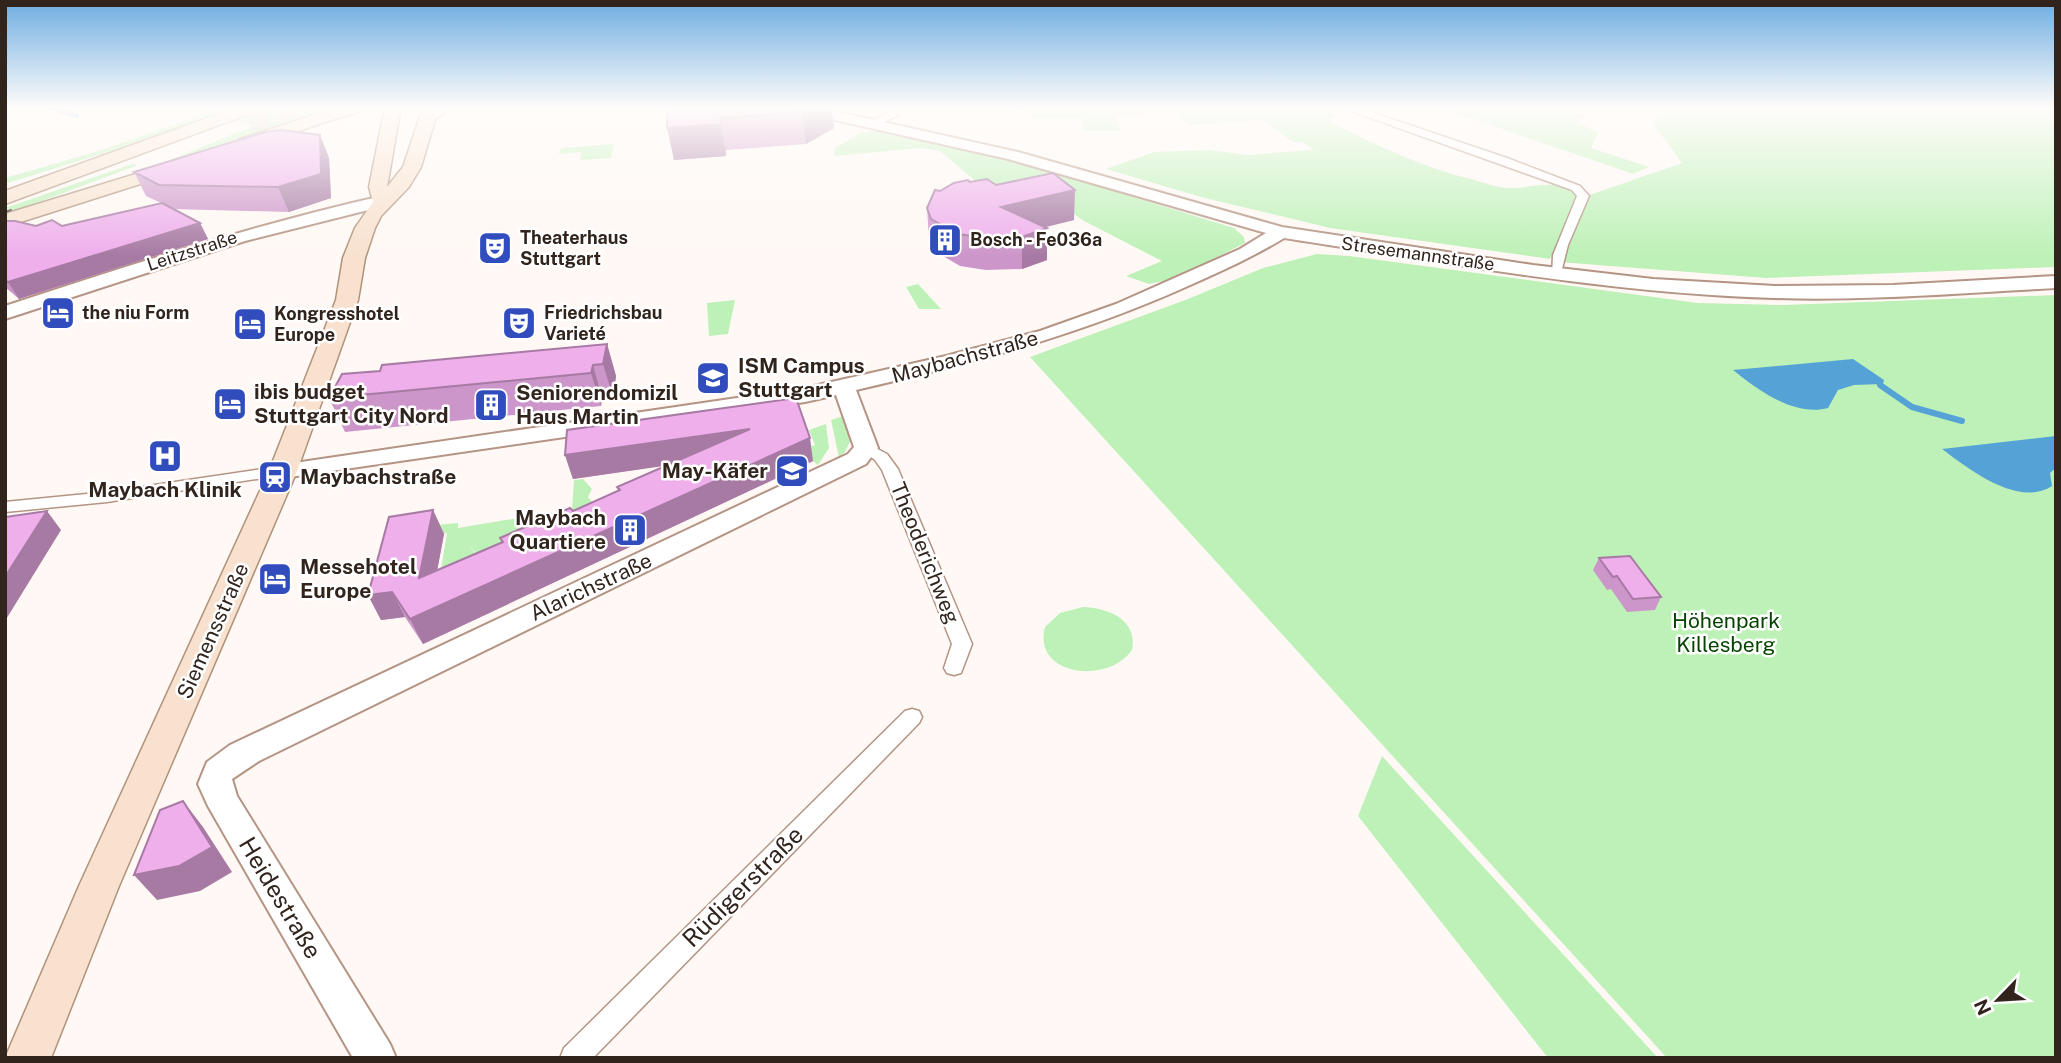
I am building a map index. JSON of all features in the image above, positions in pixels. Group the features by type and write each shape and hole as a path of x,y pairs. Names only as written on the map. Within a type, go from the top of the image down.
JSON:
{"main road":[{"path":"5,198 129,157"},
{"path":"5,204 143,157"},
{"path":"42,209 159,157"},
{"path":"382,201 378,187 384,157"},
{"name":"Siemensstraße","path":"28,1058 99,886 283,471 348,300 354,258 365,228 382,201 402,183 415,157"},
{"name":"Stresemannstraße","path":"1017,157 1234,221 1282,232 1346,244 1556,274 1653,285 1774,292 1893,291 2056,282"},
{"path":"5,221 191,161"},
{"name":"Leitzstraße","path":"5,313 230,238 294,220 382,201"},
{"path":"1234,221 1251,239 1247,253 1266,255 1302,247 1346,244"},
{"name":"Maybachstraße","path":"283,471 844,387 1046,335 1132,304 1247,253 1282,232"},
{"path":"844,387 866,448"},
{"name":"Alarichstraße","path":"253,749 838,470 858,459 866,448"},
{"name":"Heidestraße","path":"253,749 234,759 218,773 215,783 225,806 376,1058"}],"street":[{"path":"1493,157 1576,188 1583,197 1557,257 1556,274"},
{"name":"Theoderichweg","path":"866,448 881,457 890,469 962,644 954,668"},
{"name":"Maybachstraße","path":"5,507 107,497 283,471"},
{"name":"Rüdigerstraße","path":"573,1058 912,717"}],"green space":[{"path":"79,157 93,157 5,184 5,178"},
{"path":"178,157 191,157 126,178"},
{"path":"580,157 611,157 611,158 580,160"},
{"path":"947,157 990,157 1036,167 1234,228 1244,237 1245,243 1173,279 1149,284 1126,276 1162,261 1084,221 1054,200 1005,206"},
{"path":"1141,157 1404,157 1489,185 1518,188 1546,185 1564,187 1578,199 1682,163 1677,157 2056,157 2056,267 1766,278 1559,262 1560,238 1550,259 1330,228 1201,197 1106,169"},
{"path":"1582,157 1617,157 1649,167 1633,174"},
{"path":"132,164 138,165 10,213 11,210 5,208"},
{"name":"Höhenpark Killesberg","path":"1317,254 1698,303 1784,305 2056,295 2056,1058 1667,1058 1030,357 1188,299 1263,268"},
{"path":"918,284 941,309 919,309 906,287"},
{"path":"735,300 728,334 709,336 707,303"},
{"path":"847,415 853,435 845,452 839,457 831,420"},
{"path":"826,424 829,448 818,465 813,461 808,447 815,445 809,430"},
{"path":"583,479 592,489 588,497 598,509 483,561 468,544 482,562 439,581 447,533 401,540 404,528 458,523 458,528 572,509 574,480"},
{"path":"1083,607 1112,613 1126,623 1133,640 1132,650 1121,661 1106,668 1075,670 1060,665 1050,656 1044,643 1045,627 1060,613"},
{"path":"1382,756 1658,1058 1548,1058 1358,816"}],"water":[{"path":"1853,359 1884,380 1883,384 1854,385 1838,390 1828,408 1815,410 1802,409 1777,400 1733,370"},
{"path":"2056,436 2056,468 2050,473 2052,486 2039,492 2009,489 1994,483 1942,449"}],"building":[{"path":"184,157 321,157 321,174 278,187 159,185 134,172"},
{"path":"1053,173 1075,190 1001,207 1047,228 1022,237 985,238 958,234 931,219 927,208 935,190 940,191 954,183 987,179 996,185"},
{"path":"162,203 200,223 8,282 5,280 5,221 36,226 52,220 62,226"},
{"path":"607,344 603,364 593,365 591,373 329,398 342,374 380,371 382,365"},
{"path":"796,398 810,438 410,619 392,592 368,595 389,517 433,510 419,578 503,542 500,538 570,508 573,511 620,490 617,487 750,429 565,455 567,430"},
{"path":"47,511 5,577 5,517"},
{"path":"1630,556 1661,597 1633,599 1617,576 1613,577 1599,558"},
{"path":"183,801 212,847 179,866 134,875 160,810"}],"waterway":[{"path":"1880,385 1912,407 1962,421"}],"tram line":[{"path":"5,212 11,210"}],"place":[{"name":"Bosch - Fe036a","path":"945,240"},
{"name":"Theaterhaus Stuttgart","path":"495,248"},
{"name":"the niu Form","path":"58,313"},
{"name":"Friedrichsbau Varieté","path":"519,323"},
{"name":"Kongresshotel Europe","path":"250,324"},
{"name":"ISM Campus Stuttgart","path":"713,378"},
{"name":"ibis budget Stuttgart City Nord","path":"230,404"},
{"name":"Seniorendomizil Haus Martin","path":"491,405"},
{"name":"Maybach Klinik","path":"165,456"},
{"name":"May-Käfer","path":"792,471"},
{"name":"Maybachstraße","path":"275,477"},
{"name":"Maybach Quartiere","path":"630,530"},
{"name":"Messehotel Europe","path":"275,579"}]}
